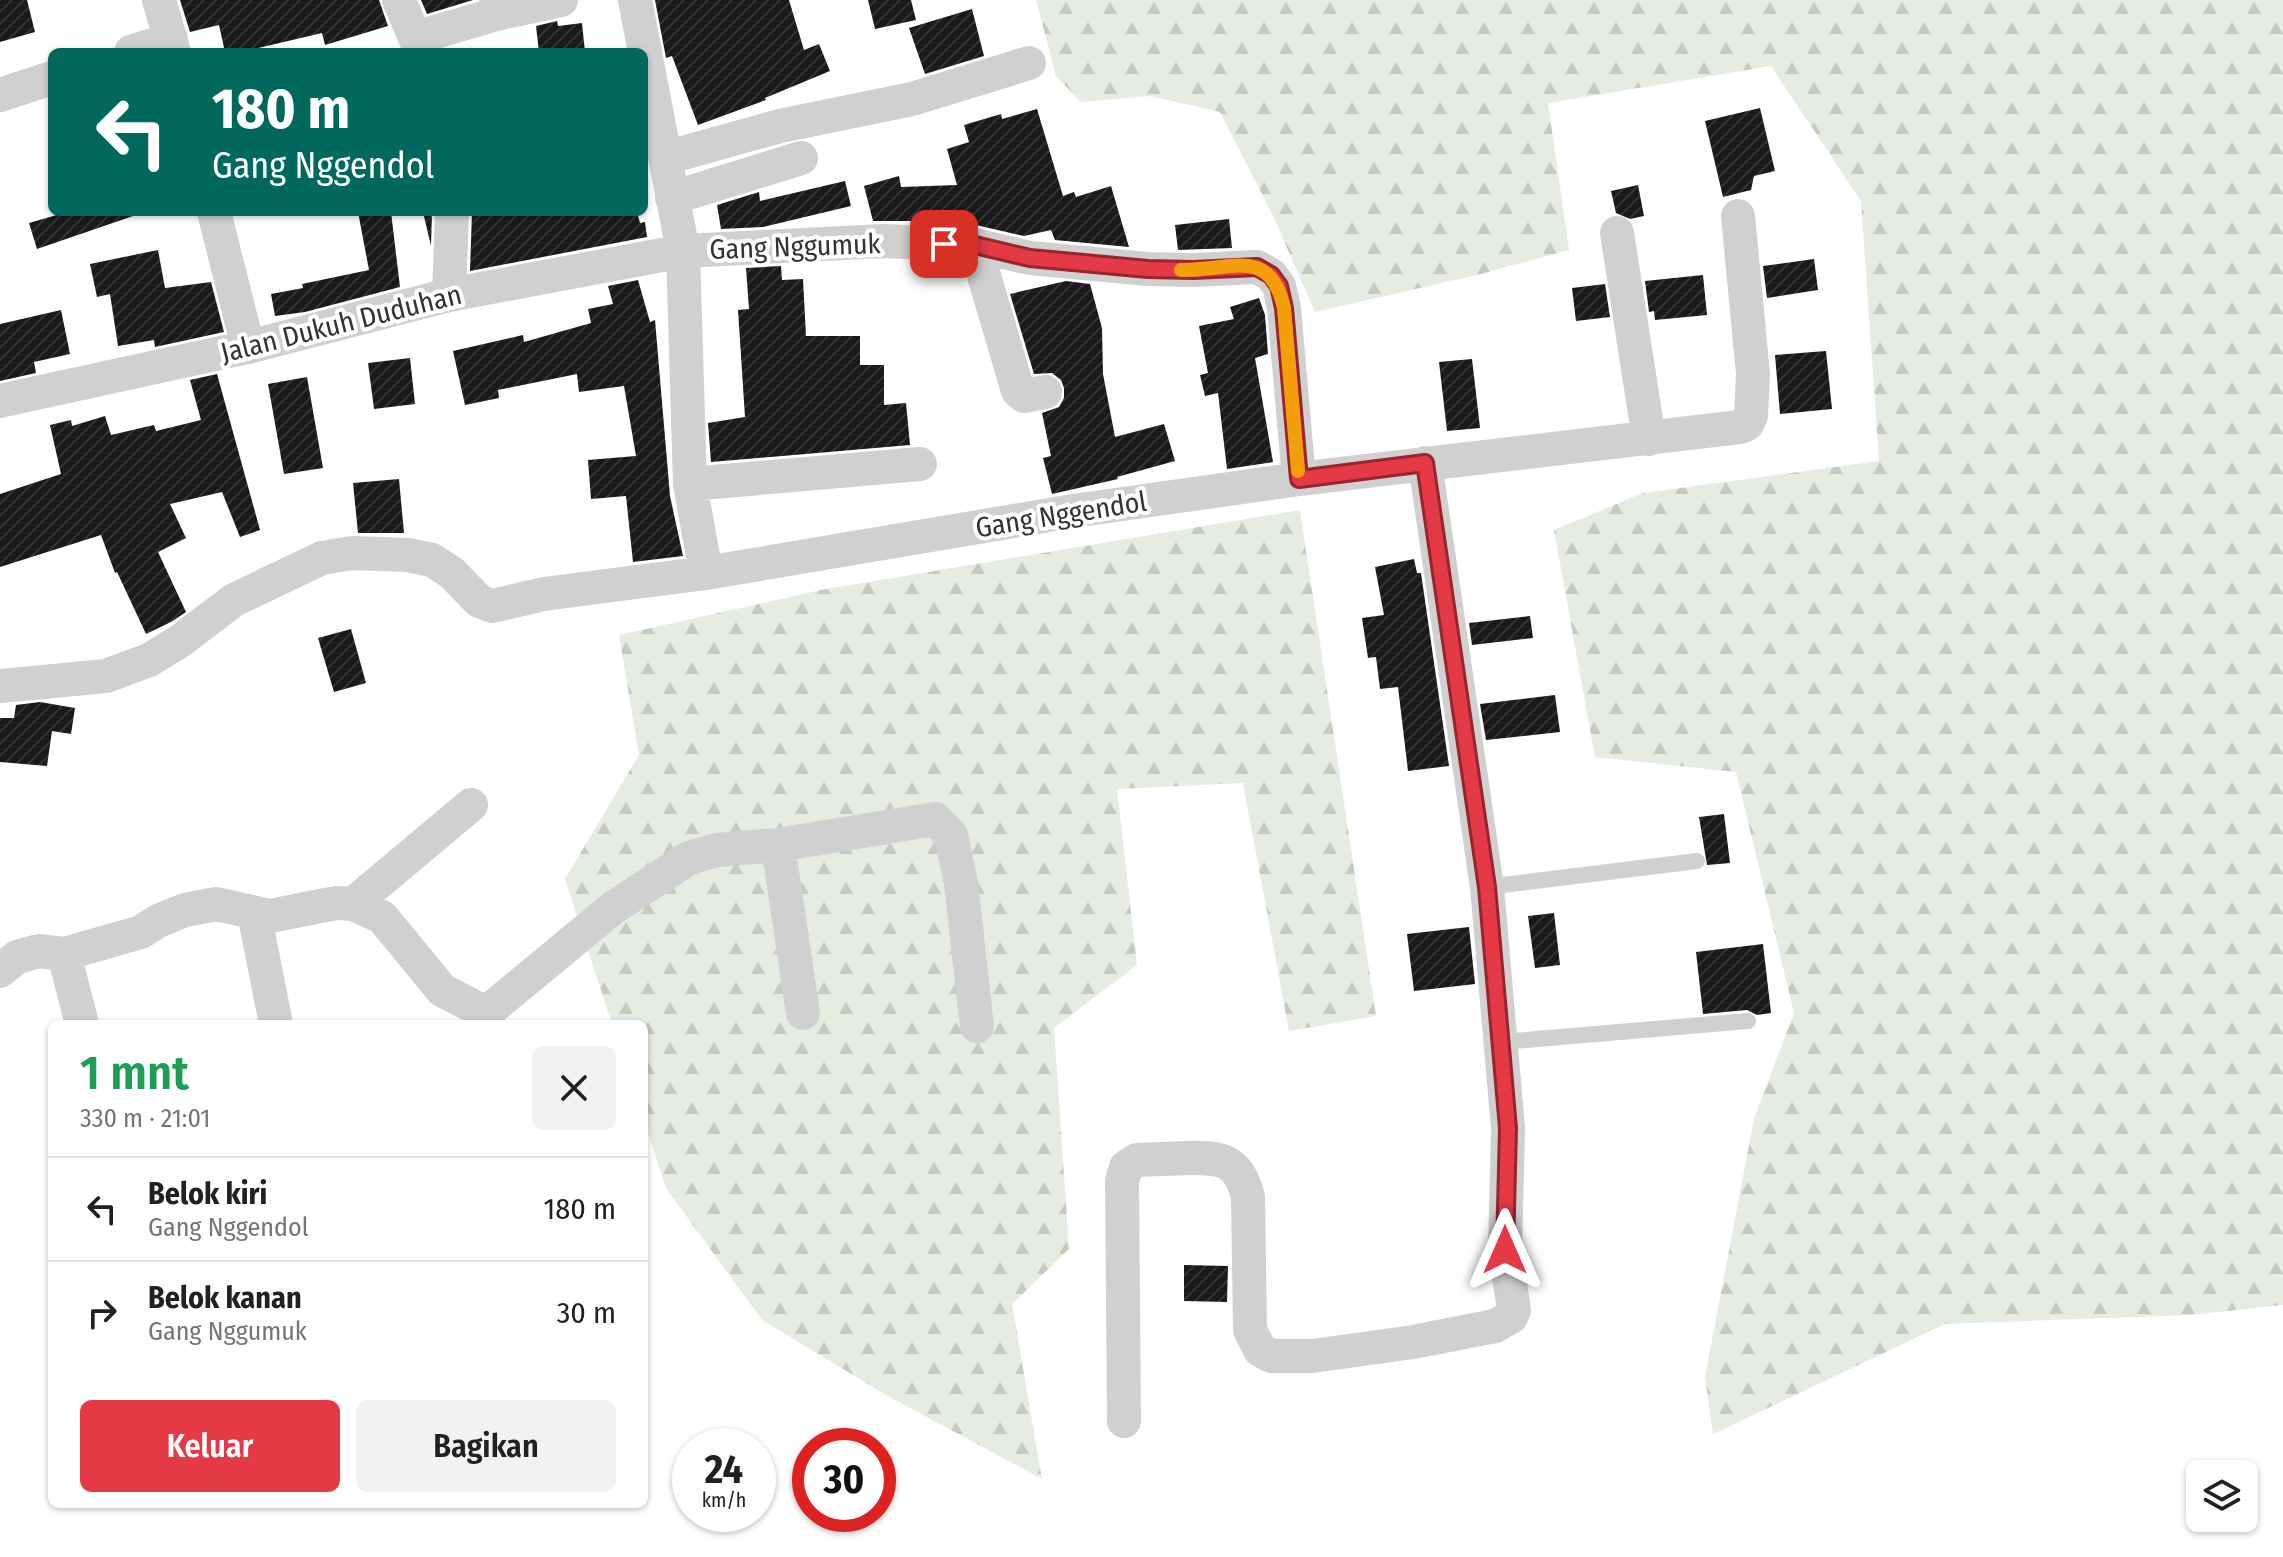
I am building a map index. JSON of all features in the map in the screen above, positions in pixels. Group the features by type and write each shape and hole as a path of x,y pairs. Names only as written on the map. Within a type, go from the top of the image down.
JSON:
{"street":[{"path":"159,0 172,45"},
{"path":"399,0 418,45 498,7 561,0"},
{"path":"635,0 644,48"},
{"path":"665,158 780,126 912,99 1029,63"},
{"path":"648,68 683,251 690,484 706,573"},
{"path":"0,95 48,79"},
{"path":"672,198 801,158"},
{"path":"215,216 248,347"},
{"path":"449,295 452,216"},
{"name":"Gang Nggendol","path":"0,686 106,676 149,660 234,600 322,558 352,553 408,555 432,560 452,573 479,601 492,606 544,594 706,573 1073,511 1425,463 1740,427 1747,424 1751,416 1753,374 1738,216"},
{"path":"1617,233 1649,439"},
{"name":"Gang Nggumuk","path":"683,251 883,241 975,245 1030,258 1178,270 1257,267 1271,275 1279,286 1284,308 1299,479"},
{"path":"975,245 1018,391 1024,396 1045,392"},
{"name":"Jalan Dukuh Duduhan","path":"0,401 248,347 449,295 683,251"},
{"path":"1124,1421 1122,1181 1130,1163 1145,1159 1219,1159 1238,1172 1248,1197 1250,1330 1260,1350 1271,1356 1313,1356 1368,1350 1495,1326 1511,1317 1514,1310 1507,1280 1504,1222 1508,1128 1487,887 1425,463"},
{"path":"690,484 920,464"},
{"path":"353,904 471,805"},
{"path":"6,968 39,951 64,954 141,932 158,921 216,904 270,916 336,903 353,904 382,917 442,990 493,1018 613,908 689,858 717,850 778,845 935,819 951,835 961,883 977,1026"},
{"path":"778,845 803,1013"},
{"path":"254,913 275,1020"},
{"path":"64,954 81,1020"},
{"path":"442,990 448,1020"}],"lane":[{"path":"1487,887 1697,861"},
{"path":"1502,1042 1748,1021"}],"green space":[{"path":"1036,0 2283,0 2283,1305 2191,1315 1945,1324 1713,1434 1705,1377 1754,1119 1794,1013 1736,772 1595,757 1554,530 1643,493 1879,461 1861,201 1771,66 1548,103 1569,250 1481,274 1315,312 1274,218 1220,112 1150,96 1081,102 1056,76"},
{"path":"1300,510 1376,1016 1289,1031 1243,783 1117,789 1137,965 1054,1028 1069,1249 1012,1304 1042,1479 886,1395 762,1320 666,1188 648,1133 648,1020 611,1020 565,879 639,755 619,635 821,590"}],"building":[{"path":"0,0 27,0 35,32 0,42"},
{"path":"180,0 379,0 388,26 325,45 322,33 258,48 224,48 219,25 190,32"},
{"path":"421,0 473,0 427,14"},
{"path":"655,0 789,0 804,50 819,44 830,71 766,100 698,125 672,56 666,58"},
{"path":"868,0 911,0 916,20 875,29"},
{"path":"972,9 984,56 925,74 909,28"},
{"path":"557,21 558,26 582,23 585,48 539,48 536,26"},
{"path":"1760,108 1775,171 1754,176 1751,190 1723,197 1705,121"},
{"path":"1037,109 1063,196 1074,192 1076,197 1111,186 1129,247 1055,240 1051,230 1024,236 976,225 873,221 864,186 899,176 901,187 957,185 947,149 969,142 964,125 1001,114 1002,119"},
{"path":"845,181 851,206 763,227 721,229 717,205 759,192 760,201"},
{"path":"1638,185 1644,216 1630,219 1616,213 1611,191"},
{"path":"53,216 133,216 37,249 29,223"},
{"path":"359,216 391,216 400,287 305,312 275,316 271,294 369,270"},
{"path":"424,216 432,216 431,246"},
{"path":"472,216 638,216 640,223 645,222 647,237 470,271"},
{"path":"1229,219 1232,248 1178,250 1175,225"},
{"path":"158,250 165,288 211,282 224,332 155,347 154,340 118,346 110,294 97,297 90,264"},
{"path":"1814,259 1818,290 1767,298 1763,266"},
{"path":"781,266 782,280 803,279 806,336 860,336 860,365 884,365 884,405 906,403 910,445 711,462 708,423 745,417 738,310 749,309 746,268"},
{"path":"1703,275 1707,315 1655,320 1654,311 1649,312 1645,281"},
{"path":"638,280 650,322 655,320 670,496 683,556 633,562 626,496 591,499 588,460 636,456 624,386 579,392 577,374 498,390 499,398 465,405 453,351 523,335 524,342 591,323 588,309 613,304 608,286"},
{"path":"1066,281 1090,284 1102,328 1103,374 1115,437 1164,424 1175,461 1118,479 1052,494 1043,458 1051,456 1042,413 1059,407 1064,398 1064,388 1061,380 1052,373 1034,374 1010,294"},
{"path":"1605,284 1610,317 1576,321 1572,288"},
{"path":"1259,298 1265,315 1268,354 1255,358 1273,462 1227,469 1218,393 1205,396 1200,375 1208,373 1199,326 1234,319 1230,307"},
{"path":"61,310 70,354 34,362 36,373 0,381 0,324"},
{"path":"1826,351 1832,409 1780,414 1775,355"},
{"path":"410,358 415,404 374,409 368,363"},
{"path":"1472,359 1480,428 1447,431 1439,362"},
{"path":"217,374 260,530 240,537 222,492 170,504 186,538 158,552 186,612 146,634 115,573 101,535 0,567 0,494 61,474 50,425 71,420 72,426 105,416 111,435 154,425 156,431 201,420 190,380"},
{"path":"307,377 323,468 284,474 268,384"},
{"path":"399,479 404,533 358,533 353,483"},
{"path":"1414,559 1417,573 1421,573 1449,766 1408,771 1398,687 1380,689 1376,657 1368,658 1362,618 1384,615 1375,567"},
{"path":"1530,616 1533,638 1472,645 1469,623"},
{"path":"351,629 366,683 334,692 318,638"},
{"path":"1555,695 1560,732 1486,740 1480,704"},
{"path":"40,702 75,708 71,734 52,731 47,766 0,762 0,718 14,718 16,705"},
{"path":"1724,814 1730,863 1707,865 1699,817"},
{"path":"1554,913 1560,965 1535,968 1528,916"},
{"path":"1469,927 1475,984 1414,991 1407,934"},
{"path":"1763,944 1771,1013 1757,1015 1747,1010 1703,1014 1696,952"},
{"path":"1184,1265 1228,1266 1227,1302 1184,1301"}],"slow traffic":[{"path":"1181,270 1257,267 1271,275 1279,286 1284,308 1298,471"}],"route":[{"path":"944,244 975,245 1030,258 1148,269 1257,267 1271,275 1279,286 1284,308 1299,479 1425,463 1487,887 1508,1128 1505,1250"}]}
